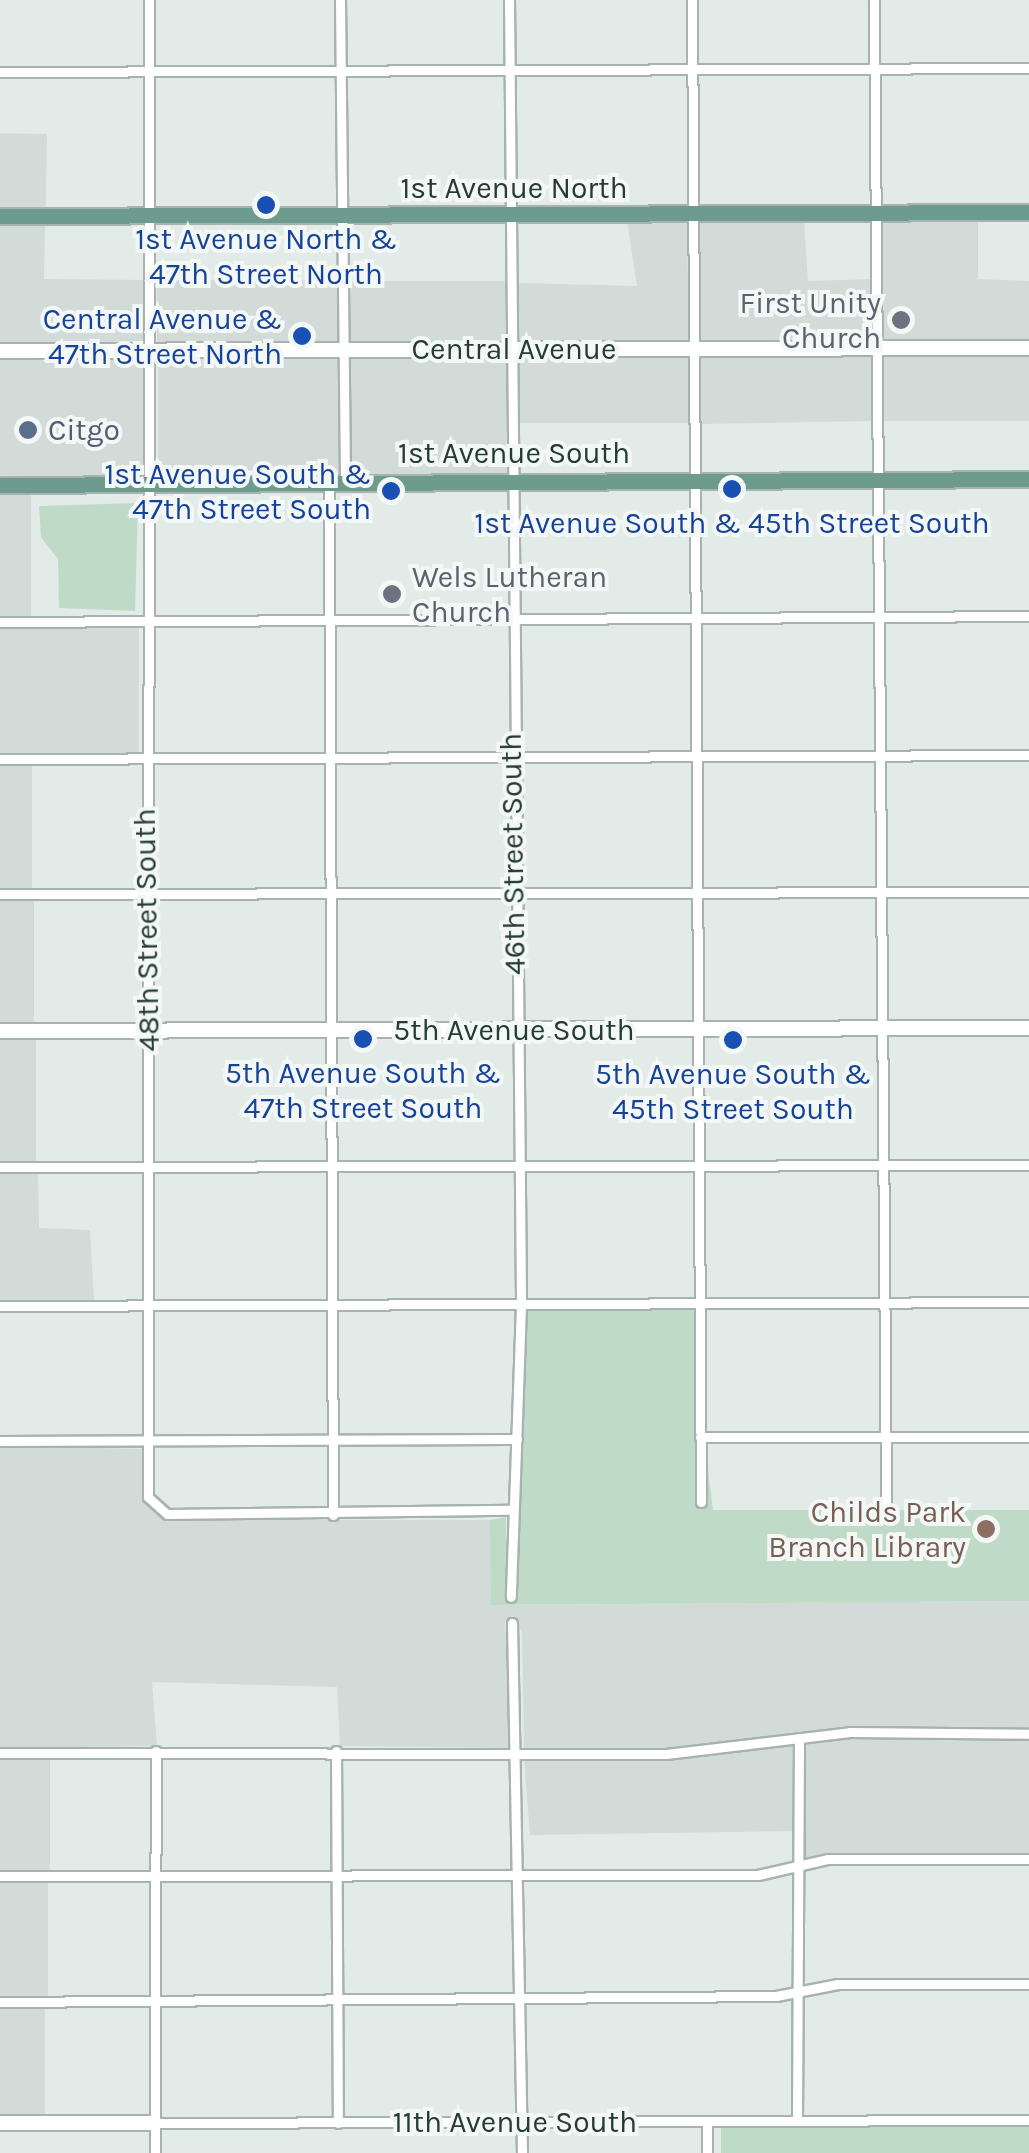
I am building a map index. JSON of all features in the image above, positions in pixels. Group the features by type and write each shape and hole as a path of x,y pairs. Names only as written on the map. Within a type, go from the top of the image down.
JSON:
{"main road":[{"name":"1st Avenue North","path":"0,216 1029,212"},
{"name":"1st Avenue South","path":"0,485 1029,479"}],"street":[{"name":"48th Street South","path":"150,0 153,350 143,622 151,1440 155,1509 333,1514"},
{"path":"340,0 344,349 329,619 328,759 333,1514 511,1510"},
{"name":"46th Street South","path":"509,0 510,893 521,1305 511,1597"},
{"path":"692,0 701,1502"},
{"path":"874,0 886,1504"},
{"path":"0,72 1029,68"},
{"name":"Central Avenue","path":"0,351 1029,348"},
{"path":"0,622 1029,616"},
{"path":"0,759 1029,755"},
{"path":"0,894 1029,892"},
{"name":"5th Avenue South","path":"0,1031 1029,1028"},
{"path":"0,1167 1029,1165"},
{"path":"0,1306 1029,1302"},
{"path":"700,1437 1029,1437"},
{"path":"0,1441 517,1440"},
{"path":"512,1623 519,1753 522,2153"},
{"path":"0,1753 666,1754 799,1738 1029,1734"},
{"path":"798,2120 799,1738"},
{"path":"156,1751 156,2153"},
{"path":"336,1751 338,2123"},
{"path":"0,1876 758,1874 799,1865 1029,1858"},
{"path":"0,2002 520,2000 1029,1984"},
{"name":"11th Avenue South","path":"0,2123 1029,2120"},
{"path":"707,2122 707,2153"}],"shaded area":[{"path":"0,133 47,134 46,211 0,210"},
{"path":"978,219 978,279 1029,281 1029,342 882,343 882,220"},
{"path":"627,220 687,221 689,343 517,343 517,283 637,286"},
{"path":"0,221 45,222 44,279 148,280 148,344 0,345"},
{"path":"697,221 804,221 808,281 873,279 872,343 698,343"},
{"path":"157,280 339,280 339,344 157,344"},
{"path":"348,281 508,281 508,344 348,344"},
{"path":"0,352 148,355 146,478 0,475"},
{"path":"872,353 873,421 699,424 698,356"},
{"path":"882,353 1029,353 1029,421 882,421"},
{"path":"158,354 339,354 339,475 158,475"},
{"path":"348,354 508,354 508,475 348,475"},
{"path":"517,354 689,354 689,423 517,423"},
{"path":"0,490 31,490 31,617 0,617"},
{"path":"0,628 139,628 139,754 0,754"},
{"path":"0,764 32,764 32,889 0,889"},
{"path":"0,900 34,900 34,1026 0,1026"},
{"path":"0,1037 36,1037 36,1162 0,1162"},
{"path":"0,1172 38,1172 39,1228 90,1230 94,1300 0,1301"},
{"path":"0,1446 146,1449 144,1500 167,1520 490,1520 492,1605 1029,1601 1029,1729 850,1727 666,1749 524,1748 522,1632 513,1616 505,1622 514,1748 340,1746 337,1687 152,1682 157,1746 0,1748"},
{"path":"850,1738 1029,1739 1029,1853 804,1859 804,1743"},
{"path":"794,1745 794,1831 530,1835 524,1758 666,1760"},
{"path":"0,1758 50,1758 50,1871 0,1871"},
{"path":"0,1881 48,1881 48,1997 0,1997"},
{"path":"0,2008 45,2008 45,2118 0,2118"}],"green space":[{"path":"138,503 135,611 59,608 58,559 41,537 39,506"},
{"path":"694,1309 696,1507 705,1507 705,1448 713,1510 1029,1510 1029,1601 491,1605 490,1520 506,1517 506,1602 516,1602 525,1310"},
{"path":"721,2126 1029,2126 1029,2153 721,2153"}],"place":[{"name":"1st Avenue North & 47th Street North","path":"266,205"},
{"name":"First Unity Church","path":"901,320"},
{"name":"Central Avenue & 47th Street North","path":"302,336"},
{"name":"Citgo","path":"28,430"},
{"name":"1st Avenue South & 45th Street South","path":"732,489"},
{"name":"1st Avenue South & 47th Street South","path":"391,491"},
{"name":"Wels Lutheran Church","path":"392,594"},
{"name":"5th Avenue South & 47th Street South","path":"363,1039"},
{"name":"5th Avenue South & 45th Street South","path":"733,1040"},
{"name":"Childs Park Branch Library","path":"986,1529"}]}
